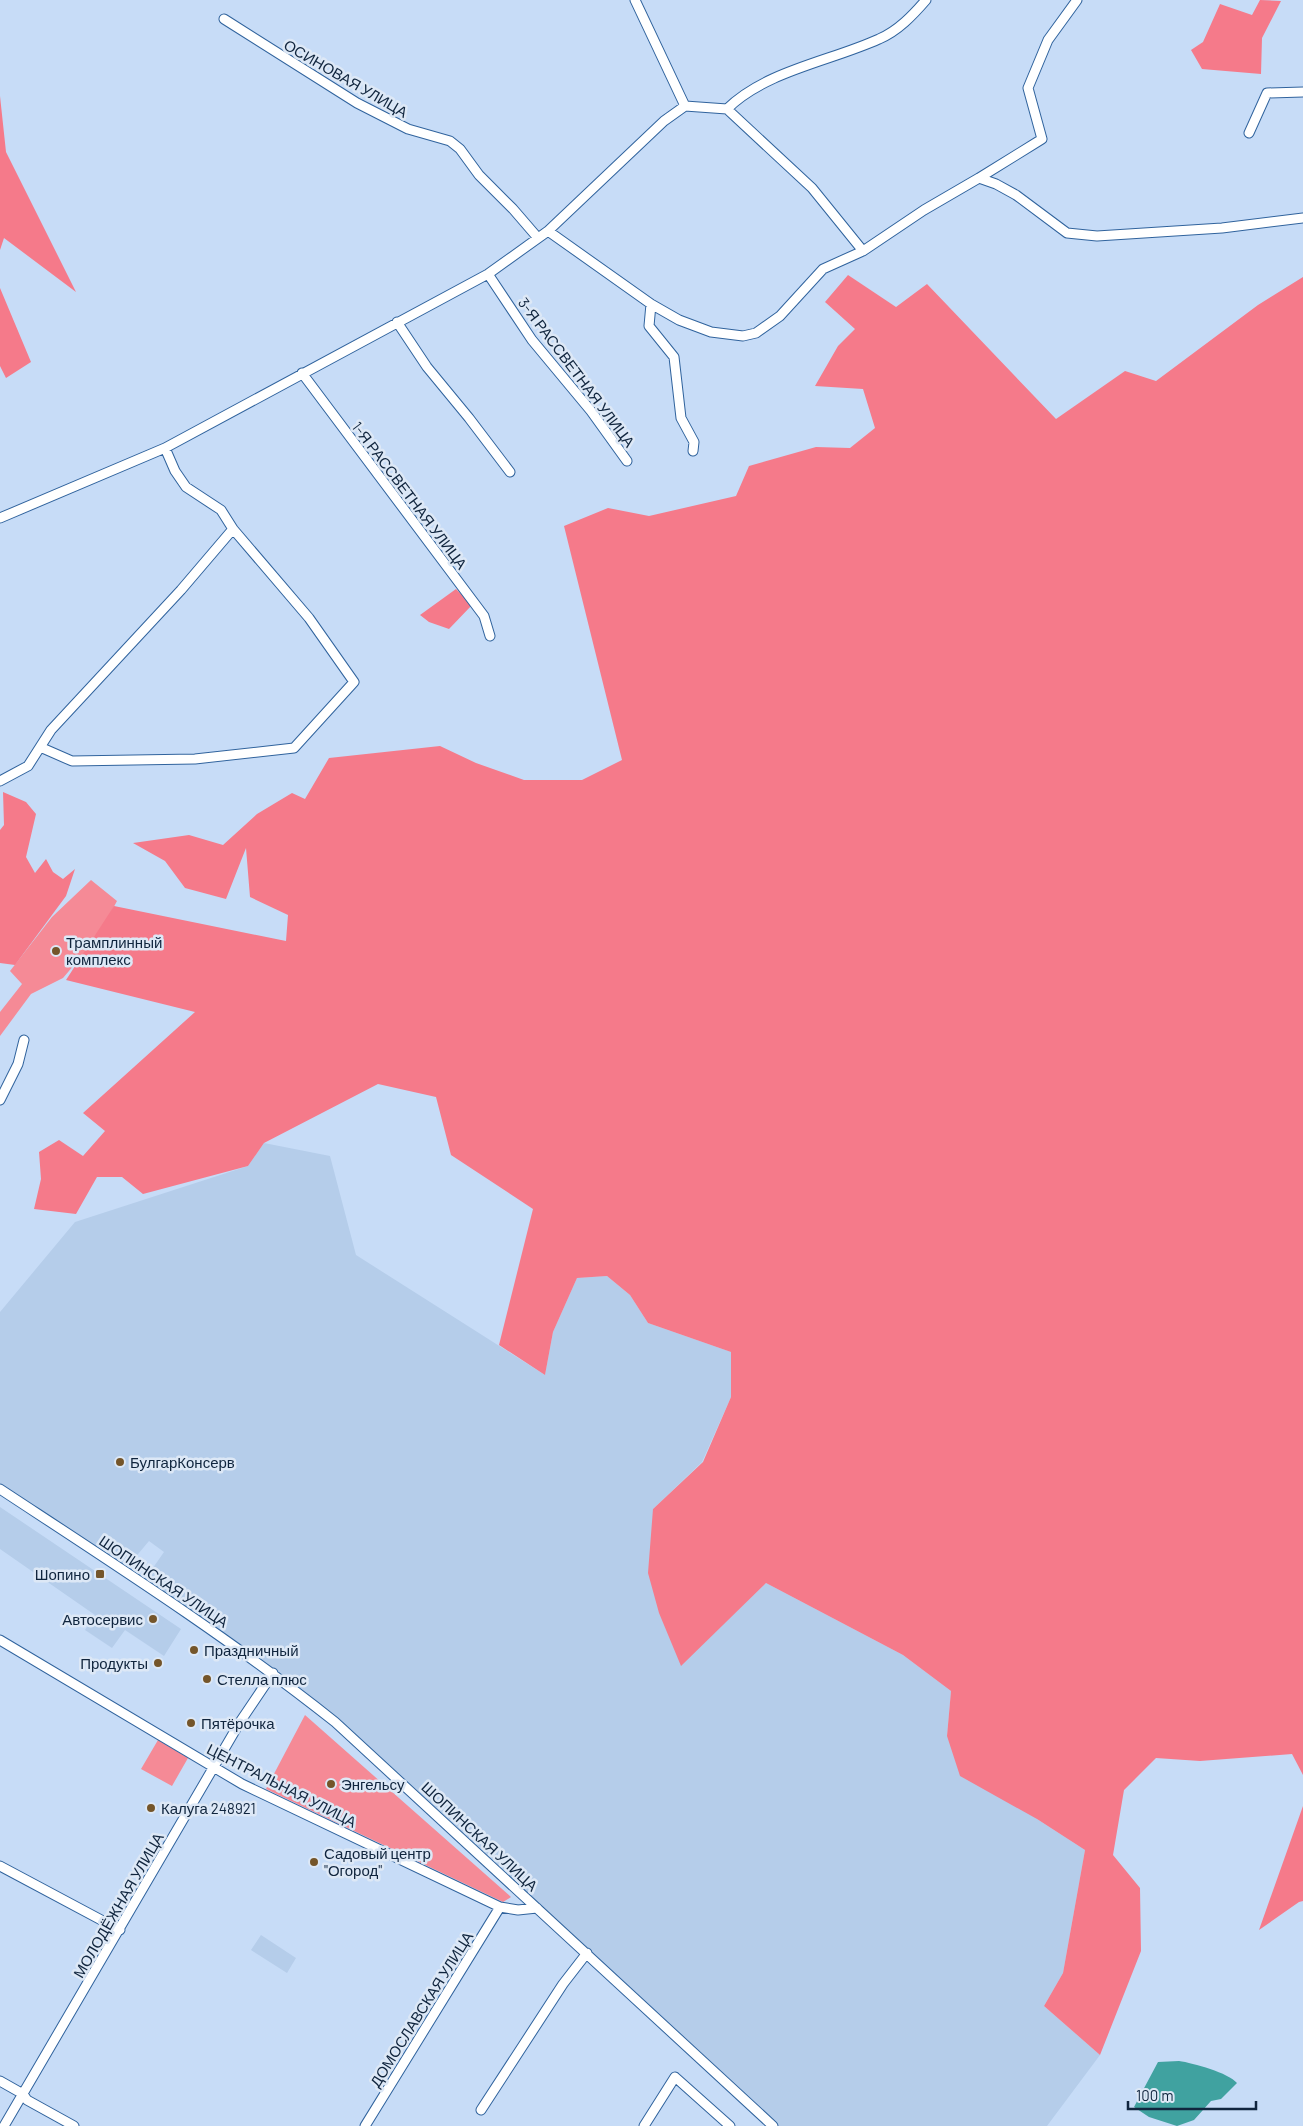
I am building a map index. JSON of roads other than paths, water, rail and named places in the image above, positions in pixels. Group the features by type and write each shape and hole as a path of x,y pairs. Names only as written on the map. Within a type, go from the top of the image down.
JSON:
{"street":[{"path":"635,0 685,106"},
{"path":"727,109 736,100 762,84 881,38 910,18 926,0"},
{"path":"548,231 651,304 679,320 711,332 735,336 756,333 780,316 823,269 863,251 924,210 1042,139 1028,88 1048,40 1077,0"},
{"name":"ОСИНОВАЯ УЛИЦА","path":"224,19 357,103 408,129 450,141 460,149 479,175 513,209 538,238"},
{"path":"1249,133 1267,93 1303,92"},
{"path":"0,518 164,448 488,274 548,231 664,121 685,106 727,109 812,188 863,251"},
{"path":"979,178 996,184 1016,195 1067,233 1105,236 1222,228 1303,218"},
{"name":"3-Я РАССВЕТНАЯ УЛИЦА","path":"488,274 532,340 591,411 627,461"},
{"path":"651,304 649,326 674,357 681,418 694,442 693,451"},
{"path":"397,322 427,367 510,472"},
{"name":"1-Я РАССВЕТНАЯ УЛИЦА","path":"302,373 484,616 490,636"},
{"path":"40,748 72,761 195,759 294,748 354,682 309,618 233,529 222,510 186,487 175,472 164,448"},
{"path":"0,781 28,766 51,730 181,590 233,529"},
{"path":"0,1100 18,1064 24,1040"},
{"name":"ШОПИНСКАЯ УЛИЦА","path":"0,1489 152,1588 273,1673 335,1722 774,2126"},
{"name":"ЦЕНТРАЛЬНАЯ УЛИЦА","path":"0,1640 213,1768 279,1803 500,1907 518,1910 537,1908"},
{"name":"МОЛОДЁЖНАЯ УЛИЦА","path":"4,2126 240,1722 273,1673"},
{"path":"0,1866 120,1930"},
{"name":"ДОМОСЛАВСКАЯ УЛИЦА","path":"365,2126 500,1907"},
{"path":"481,2110 563,1984 587,1953"},
{"path":"644,2126 674,2077 730,2126"},
{"path":"0,2081 23,2094 27,2100 74,2126"}],"place":[{"name":"Трамплинный комплекс","path":"56,951"},
{"name":"БулгарКонсерв","path":"120,1462"},
{"name":"Шопино","path":"100,1574"},
{"name":"Автосервис","path":"153,1619"},
{"name":"Праздничный","path":"194,1650"},
{"name":"Продукты","path":"158,1663"},
{"name":"Стелла плюс","path":"207,1679"},
{"name":"Пятёрочка","path":"191,1723"},
{"name":"Энгельсу","path":"331,1784"},
{"name":"Калуга 248921","path":"151,1808"},
{"name":"Садовый центр \"Огород\"","path":"314,1862"}]}
